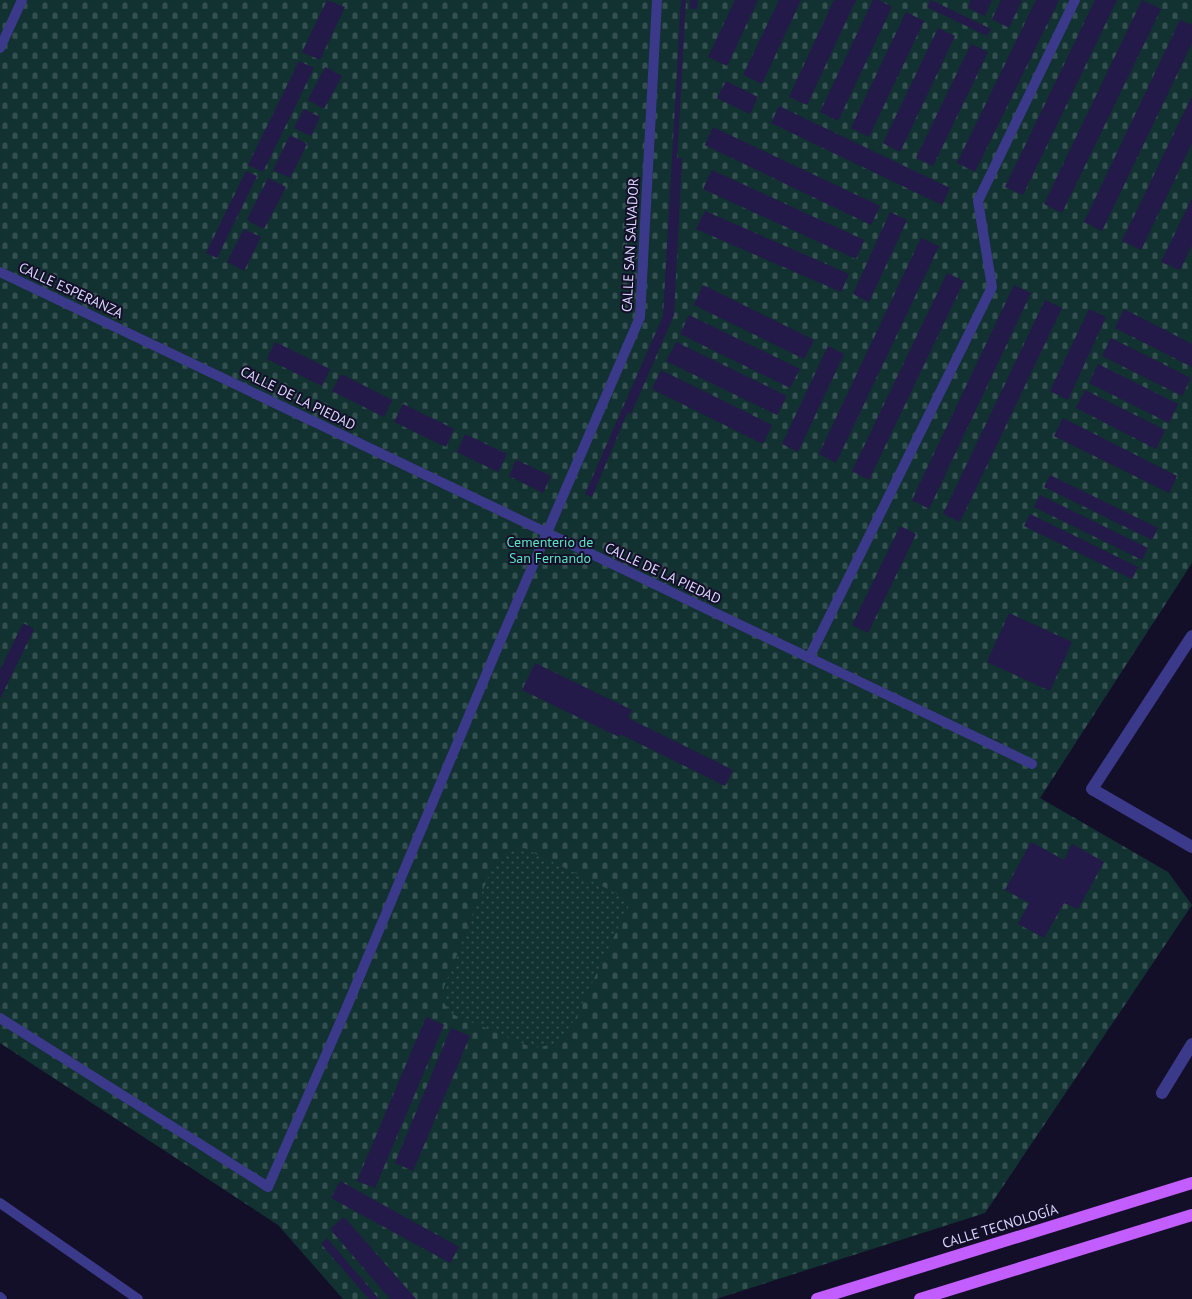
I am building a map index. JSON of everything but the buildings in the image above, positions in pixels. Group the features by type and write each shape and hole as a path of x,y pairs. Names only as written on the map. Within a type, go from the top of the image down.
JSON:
{"main road":[{"name":"CALLE TECNOLOGÍA","path":"817,1299 1192,1183"},
{"path":"920,1299 1192,1215"}],"street":[{"path":"1192,636 1092,789 1192,847"},
{"path":"1162,1093 1192,1044"}],"lane":[{"path":"0,48 22,0"},
{"name":"CALLE SAN SALVADOR","path":"0,1018 268,1187 346,1009 640,317 657,0"},
{"path":"809,658 992,287 978,201 1075,0"},
{"name":"CALLE ESPERANZA","path":"0,272 201,368"},
{"name":"CALLE DE LA PIEDAD","path":"201,368 1032,764"},
{"path":"0,1203 138,1299"}],"green space":[{"name":"Cementerio de San Fernando","path":"0,0 1192,0 1192,563 1040,798 1168,872 1192,905 985,1213 716,1299 343,1299 278,1225 0,1043"},
{"path":"524,848 616,893 629,905 575,1019 557,1044 533,1048 452,1014 444,1003 444,987 495,860 508,850"}]}
